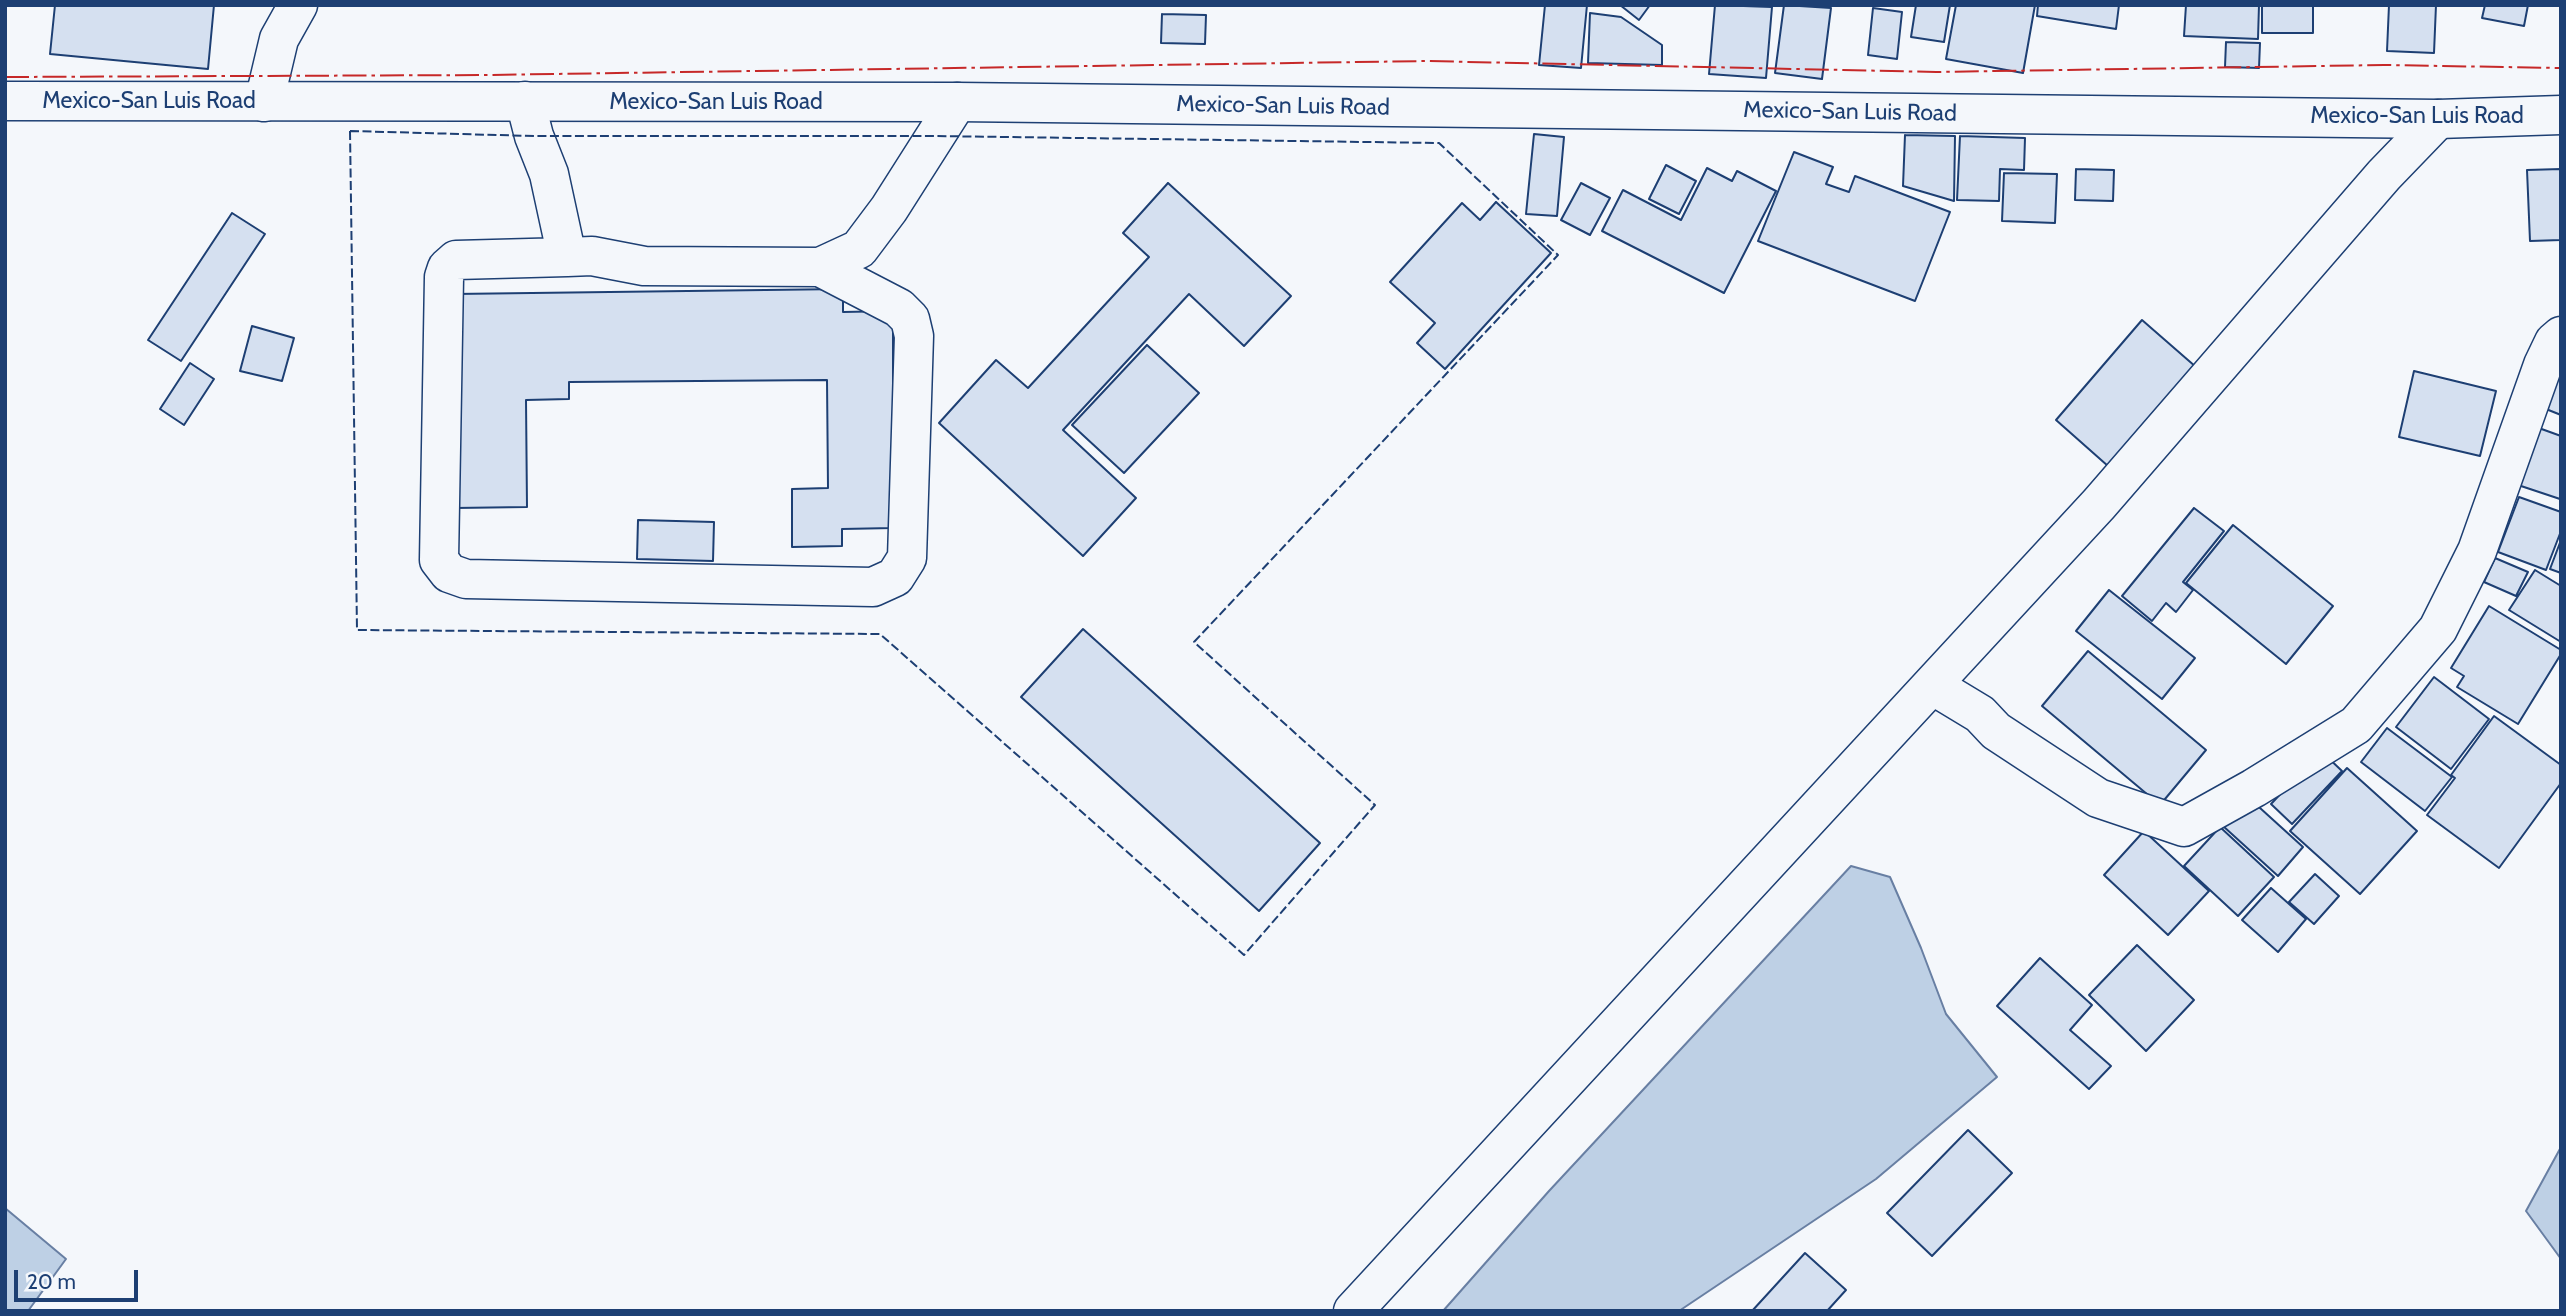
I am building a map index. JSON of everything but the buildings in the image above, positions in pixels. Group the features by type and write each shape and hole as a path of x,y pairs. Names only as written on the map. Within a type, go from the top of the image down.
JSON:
{"main road":[{"path":"264,102 279,39 298,5"},
{"name":"Mexico-San Luis Road","path":"5,101 957,102 2438,119 2560,110"},
{"path":"525,101 534,136 549,174 567,257"},
{"path":"820,267 899,308 910,319 915,336 907,558 895,577 873,587 466,579 449,573 439,560 444,277 447,268 456,260 592,256 644,266 820,267 859,248 889,209 957,102"},
{"path":"1353,1311 2099,504 2384,175 2438,119"},
{"path":"1932,685 2098,799 2185,827 2356,725 2438,629 2477,551 2543,365 2554,342 2561,336"}],"water":[{"path":"1851,866 1890,877 1946,1014 1997,1077 1876,1179 1679,1311 1443,1311 1549,1191"},
{"path":"2561,1147 2561,1259 2526,1211"},
{"path":"5,1208 66,1259 28,1311 5,1311"}],"fence":[{"path":"350,131 534,136 935,136 1439,143 1558,255 1194,642 1375,805 1244,955 880,634 357,630 350,131"}],"power":[{"path":"5,77 486,75 1426,61 1936,72 2384,65 2561,68"}]}
